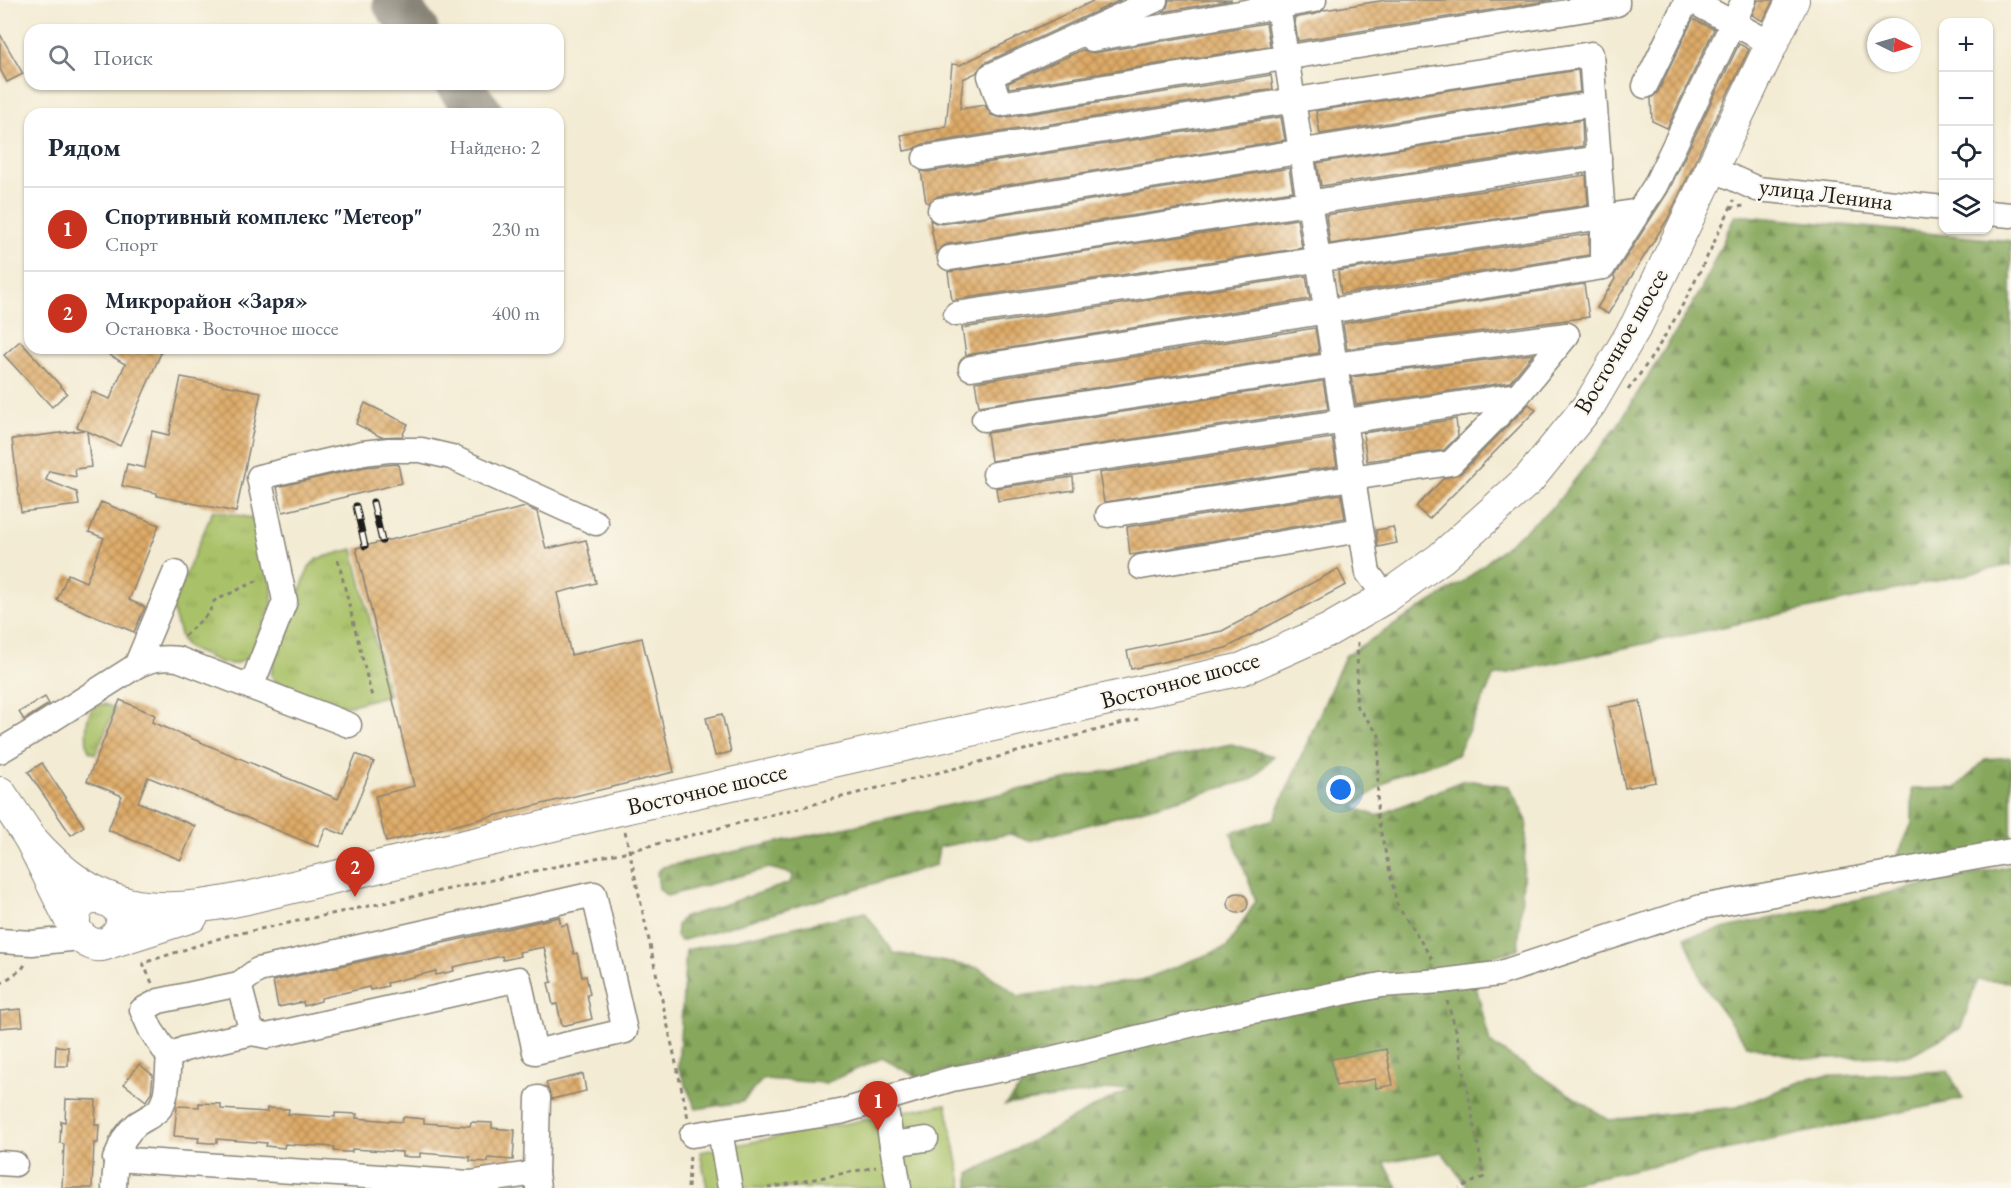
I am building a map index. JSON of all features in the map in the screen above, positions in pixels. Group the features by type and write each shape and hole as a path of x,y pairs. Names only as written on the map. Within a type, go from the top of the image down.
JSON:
{"main road":[{"name":"Восточное шоссе","path":"0,793 30,838 85,937 620,809 1242,669 1329,630 1386,597 1440,558 1529,479 1590,404 1637,324 1793,0"},
{"name":"Восточное шоссе","path":"30,838 61,870 109,900 158,909 202,906 248,898"},
{"path":"85,937 111,942 118,935 122,923 120,912 109,900"}],"street":[{"path":"1132,22 1155,0"},
{"path":"1314,0 1132,22 1060,45 990,76 1000,104 1617,4 1617,0"},
{"path":"1645,86 1689,0 1772,44"},
{"path":"971,368 1603,267 1655,186 1744,0"},
{"path":"1277,3 1360,530 1368,573 1386,597"},
{"path":"925,159 1591,54 1604,217 1603,267"},
{"path":"940,210 1594,104"},
{"path":"950,258 1599,158"},
{"name":"улица Ленина","path":"1711,168 1757,189 1939,207"},
{"path":"956,314 1639,212"},
{"path":"1993,213 2011,215"},
{"path":"984,419 1335,365 1567,335 1518,395 1451,463 1108,514"},
{"path":"995,474 1518,395"},
{"path":"251,687 285,601 260,477 363,453 421,450 451,458 596,523"},
{"path":"1141,567 1360,530"},
{"path":"136,666 175,573"},
{"path":"0,751 136,666 153,658 178,659 349,725"},
{"path":"692,1135 840,1112 951,1079 1034,1063 1214,1019 1381,985 1497,974 1701,907 2011,852"},
{"path":"114,1188 115,1159 124,1139 135,1126 159,1110 165,1095 169,1057 151,1030 142,1010 159,1001 239,984 258,970 594,894 625,1030 535,1052 519,979 267,1036 252,1033 184,1049 169,1057"},
{"path":"0,941 32,943 85,937"},
{"path":"239,984 252,1033"},
{"path":"115,1159 320,1181 470,1184 537,1180 538,1098"},
{"path":"887,1115 899,1188"},
{"path":"720,1131 730,1188"},
{"path":"894,1154 926,1139"}],"path":[{"path":"1624,394 1644,369 1693,287 1742,182"},
{"path":"338,560 372,697"},
{"path":"184,636 209,613 214,601 266,577"},
{"path":"1358,634 1356,705 1379,735 1377,815 1397,904 1439,970 1456,1030 1484,1177 1459,1188"},
{"path":"143,963 227,936 629,850 976,763 1142,718"},
{"path":"620,809 692,1135 688,1188"},
{"path":"0,984 22,969 30,957"},
{"path":"768,1188 894,1154"}],"green space":[{"path":"1735,215 2011,241 2011,565 1494,676 1457,755 1393,777 1353,807 1377,816 1464,780 1509,786 1527,821 1518,950 1470,962 1490,1043 1609,1120 1737,1107 1812,1077 1948,1071 1963,1099 1548,1188 1468,1188 1442,1152 1384,1162 1398,1188 969,1188 969,1174 1134,1086 1005,1105 1053,1051 917,1077 882,1058 826,1083 763,1079 742,1102 696,1109 678,1067 686,950 865,912 894,953 979,968 1019,996 1142,980 1227,947 1256,901 1231,833 1274,819 1345,656 1464,581 1554,506 1618,425 1699,294"},
{"path":"213,510 256,519 272,587 272,604 252,652 244,660 234,664 222,663 190,649 182,641 172,607"},
{"path":"353,549 388,695 352,705 328,704 277,684 271,675 309,567 317,559"},
{"path":"104,704 115,708 95,754 89,751 88,747 87,722 94,707"},
{"path":"1231,744 1273,756 1253,779 1029,841 1010,834 939,847 936,865 681,941 676,937 677,925 682,918 790,883 793,874 769,868 667,896 659,889 657,872 663,867"},
{"path":"2011,757 2011,843 1893,866 1912,823 1912,789 1956,788 1986,759"},
{"path":"2011,866 2011,982 1977,980 1961,1028 1910,1055 1805,1059 1747,1045 1704,986 1685,937"},
{"path":"946,1104 963,1188 707,1188 700,1152"}],"building":[{"path":"1095,0 1121,0 984,63 976,73 963,79 960,109 985,105 991,115 1002,118 1271,75 1273,89 923,144 904,151 901,135 946,127 952,64 960,65"},
{"path":"1169,0 1232,0 1162,12 1167,8"},
{"path":"1386,0 1553,0 1298,41 1294,18 1316,14 1324,10"},
{"path":"1758,0 1773,0 1763,21 1752,15"},
{"path":"1693,19 1714,29 1667,128 1652,121 1651,98 1658,92"},
{"path":"1266,23 1270,46 1009,88 1008,83 1082,50 1094,53"},
{"path":"0,34 23,74 7,82 0,69"},
{"path":"1739,44 1749,49 1667,220 1608,314 1597,308 1615,279 1614,276 1668,192"},
{"path":"1578,70 1580,92 1320,134 1316,111"},
{"path":"1281,117 1285,140 938,196 926,202 921,171 927,172"},
{"path":"1582,120 1583,146 1321,186 1317,163"},
{"path":"1289,168 1293,191 948,244 941,247 936,254 930,220 942,224"},
{"path":"1586,175 1588,205 1330,244 1326,215"},
{"path":"1297,219 1302,248 952,300 948,272"},
{"path":"1589,234 1589,255 1341,294 1338,271"},
{"path":"1306,276 1310,299 966,355 962,328"},
{"path":"1584,284 1589,317 1347,349 1343,324 1345,323"},
{"path":"1315,328 1319,353 979,406 975,382"},
{"path":"20,341 24,345 24,354 32,354 67,393 52,407 4,355"},
{"path":"108,354 161,354 120,446 87,431 91,467 75,469 76,477 49,471 46,480 77,492 79,505 21,512 12,439 84,430 77,427 92,392 110,399 125,364"},
{"path":"1533,354 1510,382 1356,405 1351,377"},
{"path":"181,377 261,392 236,512 157,496 157,493 122,486 127,464 145,468 152,431 169,435"},
{"path":"1323,381 1328,409 991,461 987,433"},
{"path":"365,403 408,424 402,436 381,437 356,424"},
{"path":"1529,404 1536,410 1429,519 1416,507 1444,478 1461,473"},
{"path":"1456,419 1458,436 1444,450 1367,461 1363,433"},
{"path":"1332,438 1337,466 1104,502 1099,473"},
{"path":"398,464 402,483 283,512 277,487 365,467"},
{"path":"1073,477 1074,490 998,501 996,488"},
{"path":"1341,494 1345,518 1130,555 1127,527"},
{"path":"101,502 159,525 129,600 145,607 134,632 57,600 68,574 86,582 104,538 89,532"},
{"path":"526,507 537,512 546,549 586,540 596,583 557,593 571,655 642,638 674,772 386,842 375,796 414,786 356,548"},
{"path":"1393,527 1397,543 1378,547 1376,530"},
{"path":"1338,569 1346,585 1226,648 1131,669 1127,651 1222,631"},
{"path":"45,697 49,704 24,720 19,712"},
{"path":"120,700 155,715 152,722 338,799 356,754 374,762 344,835 326,828 318,847 148,777 138,802 195,826 181,860 108,830 122,796 87,781"},
{"path":"1640,701 1656,782 1625,788 1609,707"},
{"path":"722,714 731,752 715,756 706,718"},
{"path":"42,763 84,826 71,835 28,772"},
{"path":"1234,893 1242,893 1248,899 1248,907 1242,913 1234,913 1228,907 1228,899"},
{"path":"559,917 561,926 567,924 582,977 586,976 592,1019 562,1026 557,1004 553,1005 548,983 552,982 544,947 519,952 520,956 513,958 503,960 502,956 453,967 454,971 436,975 436,971 387,983 388,986 370,990 369,987 321,998 321,1001 304,1006 303,1002 278,1007 273,981"},
{"path":"21,1009 23,1026 0,1028 0,1011"},
{"path":"56,1046 68,1047 68,1066 55,1066"},
{"path":"1386,1049 1393,1085 1376,1088 1375,1079 1336,1086 1331,1059"},
{"path":"139,1064 153,1075 151,1093 146,1101 124,1084"},
{"path":"583,1074 586,1091 552,1099 546,1083"},
{"path":"66,1099 96,1100 95,1125 99,1125 98,1143 94,1143 92,1188 62,1188 64,1144 60,1143 61,1121 65,1122"},
{"path":"199,1103 221,1104 221,1109 267,1112 267,1108 289,1109 288,1114 335,1117 335,1113 357,1114 356,1118 402,1122 403,1117 424,1119 424,1123 470,1126 471,1122 492,1123 492,1128 515,1130 513,1160 488,1158 488,1162 470,1161 470,1157 420,1153 420,1157 411,1157 402,1156 402,1152 352,1149 352,1152 344,1152 334,1151 334,1147 285,1144 284,1148 266,1146 267,1143 217,1139 217,1143 209,1143 198,1142 199,1138 174,1136 177,1106 199,1107"}],"taxiway":[{"path":"395,3 411,24"},
{"path":"463,90 476,108"}],"railway":[{"path":"373,502 382,541"},
{"path":"356,506 365,546"}],"place":[{"name":"Микрорайон «Заря»","path":"355,897"},
{"name":"Спортивный комплекс \"Метеор\"","path":"878,1131"}]}
